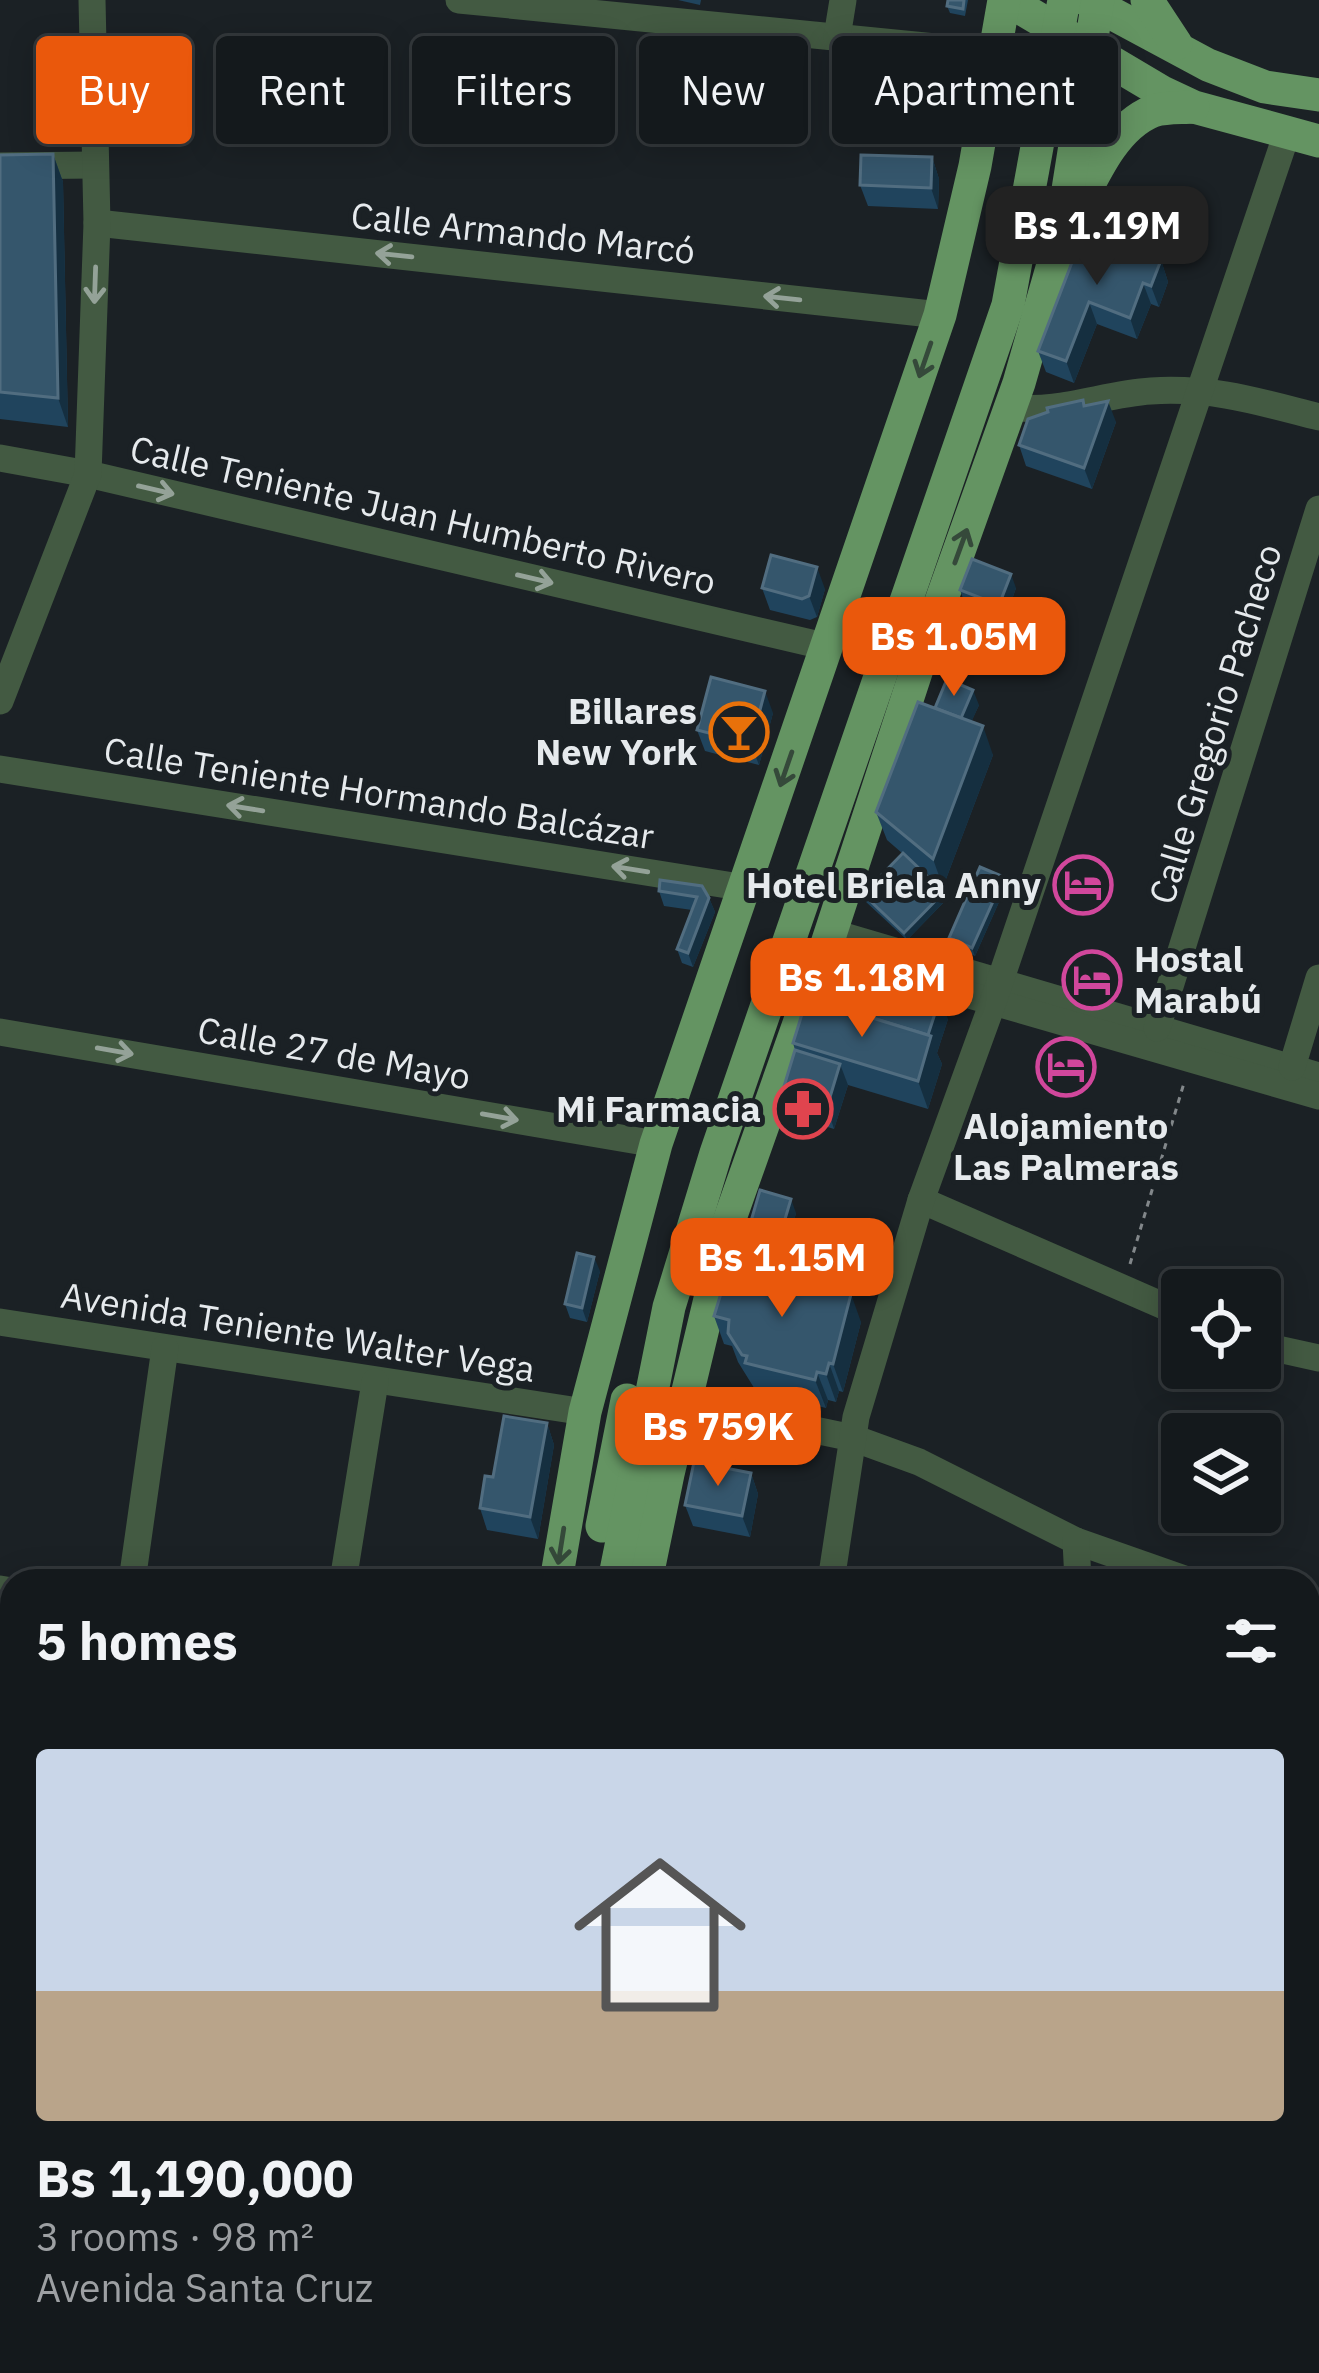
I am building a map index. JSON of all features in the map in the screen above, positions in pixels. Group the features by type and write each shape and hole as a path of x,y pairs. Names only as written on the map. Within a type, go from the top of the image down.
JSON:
{"main road":[{"path":"999,36 1005,0 1069,9 1178,46 1208,65 1265,87 1319,95"},
{"path":"1148,0 1178,46"},
{"path":"596,1569 612,1463 651,1301 697,1147 983,314 1019,154 1069,9"},
{"path":"616,1569 669,1307 716,1153 1007,305 1069,9"},
{"path":"1118,68 1193,107 1303,137"},
{"path":"1060,240 1101,161 1128,129 1154,111 1193,107"},
{"path":"558,1569 585,1412 656,1144 940,315 980,144"},
{"path":"649,1569 728,1224 1010,407 1060,240 1075,144"}],"street":[{"path":"0,701 88,474 97,223 92,0"},
{"path":"459,0 832,37"},
{"path":"837,36 843,0"},
{"path":"833,1569 853,1438 921,1200 1202,388 1303,137"},
{"path":"0,166 95,165"},
{"name":"Calle Armando Marcó","path":"97,223 940,315"},
{"path":"1010,407 1046,410 1144,391 1202,388 1319,417"},
{"name":"Calle Teniente Juan Humberto Rivero","path":"0,458 88,474 828,647"},
{"name":"Calle Gregorio Pacheco","path":"1157,1028 1319,509"},
{"name":"Calle Teniente Hormando Balcázar","path":"0,770 746,888"},
{"path":"827,943 1319,1096"},
{"path":"996,992 1157,1028 1305,1072 1319,978"},
{"name":"Calle 27 de Mayo","path":"0,1032 656,1144"},
{"path":"921,1200 1161,1305"},
{"name":"Avenida Teniente Walter Vega","path":"0,1322 585,1412"},
{"path":"134,1569 165,1348"},
{"path":"1281,1350 1319,1358"},
{"path":"345,1569 375,1382"},
{"path":"685,1403 853,1438 919,1462 1076,1541 1156,1569"},
{"path":"1076,1541 1077,1569"}],"path":[{"path":"1123,1288 1191,1059"}],"building":[{"path":"948,0 964,0 963,9 947,6"},
{"path":"53,154 58,398 0,392 0,155"},
{"path":"861,155 932,157 931,188 860,185"},
{"path":"1084,231 1161,260 1151,286 1143,283 1130,318 1089,302 1066,361 1038,351"},
{"path":"1083,400 1084,406 1108,401 1084,468 1019,445 1028,419 1048,412 1047,408"},
{"path":"771,555 817,567 809,596 802,599 762,588"},
{"path":"972,559 1011,574 999,605 960,590"},
{"path":"711,677 765,691 751,744 697,730"},
{"path":"947,679 973,690 961,718 935,708"},
{"path":"918,702 983,726 933,859 876,812"},
{"path":"903,853 944,892 904,933 863,894"},
{"path":"980,867 1004,877 972,948 949,938"},
{"path":"660,880 702,886 709,898 688,953 677,949 697,897 659,891"},
{"path":"852,971 940,998 928,1035 841,1008"},
{"path":"807,998 931,1036 918,1081 793,1043"},
{"path":"795,1050 840,1064 827,1107 782,1093"},
{"path":"760,1190 791,1199 780,1236 749,1228"},
{"path":"745,1227 817,1247 807,1282 735,1262"},
{"path":"577,1253 594,1257 582,1308 565,1304"},
{"path":"731,1261 851,1294 833,1364 829,1363 826,1374 817,1372 815,1380 745,1363 747,1356 728,1333 729,1320 714,1316"},
{"path":"504,1416 547,1423 530,1517 480,1508 485,1476 493,1477"},
{"path":"694,1462 751,1473 742,1516 685,1505"}],"place":[{"name":"Billares New York","path":"739,732"},
{"name":"Hotel Briela Anny","path":"1083,885"},
{"name":"Hostal Marabú","path":"1092,980"},
{"name":"Alojamiento Las Palmeras","path":"1066,1067"},
{"name":"Mi Farmacia","path":"803,1109"}]}
